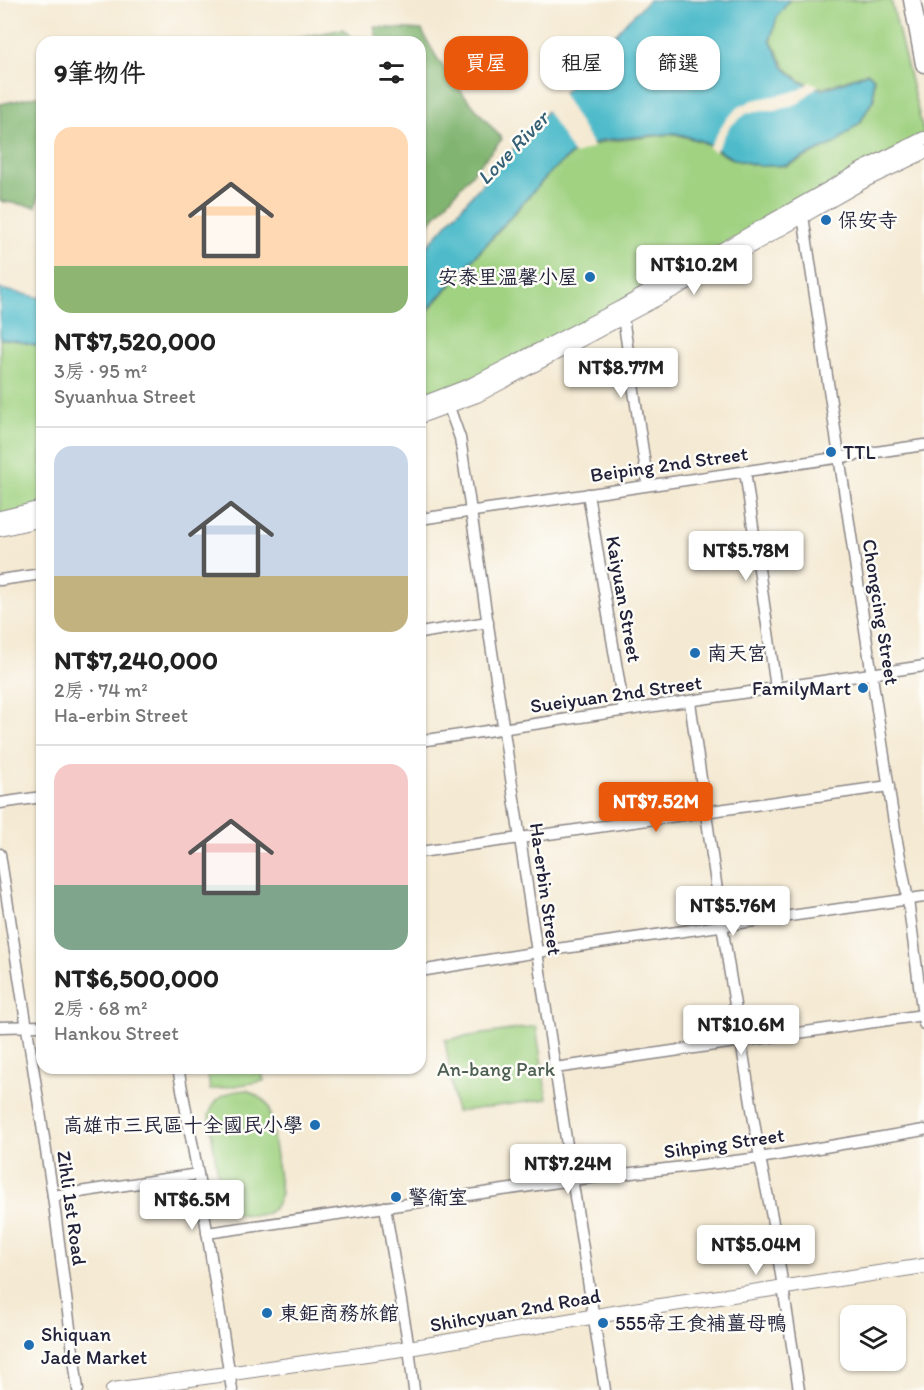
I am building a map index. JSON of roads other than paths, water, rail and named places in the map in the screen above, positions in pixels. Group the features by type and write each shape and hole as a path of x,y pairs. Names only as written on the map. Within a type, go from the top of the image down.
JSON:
{"main road":[{"path":"912,0 924,64"}],"street":[{"path":"802,211 862,170 924,139"},
{"path":"426,412 472,385 622,312 802,211 924,152"},
{"name":"Chongcing Street","path":"802,211 908,900 923,1019"},
{"path":"622,312 648,486"},
{"path":"426,404 447,400"},
{"name":"Ha-erbin Street","path":"447,400 460,438 605,1390"},
{"name":"Beiping 2nd Street","path":"426,518 924,445"},
{"path":"745,471 776,688"},
{"name":"Kaiyuan Street","path":"588,494 624,711"},
{"path":"0,518 36,509"},
{"path":"0,529 36,520"},
{"path":"0,580 36,575"},
{"path":"426,632 488,622"},
{"name":"Sueiyuan 2nd Street","path":"426,740 924,666"},
{"path":"690,702 722,924 799,1390"},
{"path":"426,851 889,786"},
{"path":"0,803 36,798"},
{"name":"Zihli 1st Road","path":"0,854 53,1196 78,1390"},
{"path":"426,970 722,924 924,897"},
{"path":"555,1068 741,1041 923,1019"},
{"path":"0,1027 36,1027"},
{"path":"179,1074 198,1174 232,1390"},
{"name":"Sihping Street","path":"207,1233 572,1180 760,1158 924,1130"},
{"path":"53,1196 198,1174"},
{"path":"385,1207 414,1390"},
{"name":"Shihcyuan 2nd Road","path":"113,1390 409,1348 924,1266"}],"water":[{"name":"Love River","path":"649,0 789,0 777,17 770,40 784,68 800,82 823,90 868,73 873,78 873,99 860,122 835,143 786,165 760,166 732,158 702,141 676,133 603,140 574,152 551,171 426,311 426,247 566,90 624,90 624,36 614,36"},
{"path":"0,289 36,297 36,346 0,338"}],"place":[{"name":"保安寺","path":"826,220"},
{"name":"安泰里溫馨小屋","path":"590,277"},
{"name":"TTL","path":"831,452"},
{"name":"南天宮","path":"695,653"},
{"name":"FamilyMart","path":"863,688"},
{"name":"高雄市三民區十全國民小學","path":"315,1125"},
{"name":"警衛室","path":"396,1197"},
{"name":"東鉅商務旅館","path":"267,1313"},
{"name":"555帝王食補薑母鴨","path":"603,1323"},
{"name":"Shiquan Jade Market","path":"29,1345"}],"park label":[{"name":"An-bang Park","path":"496,1069"}]}
